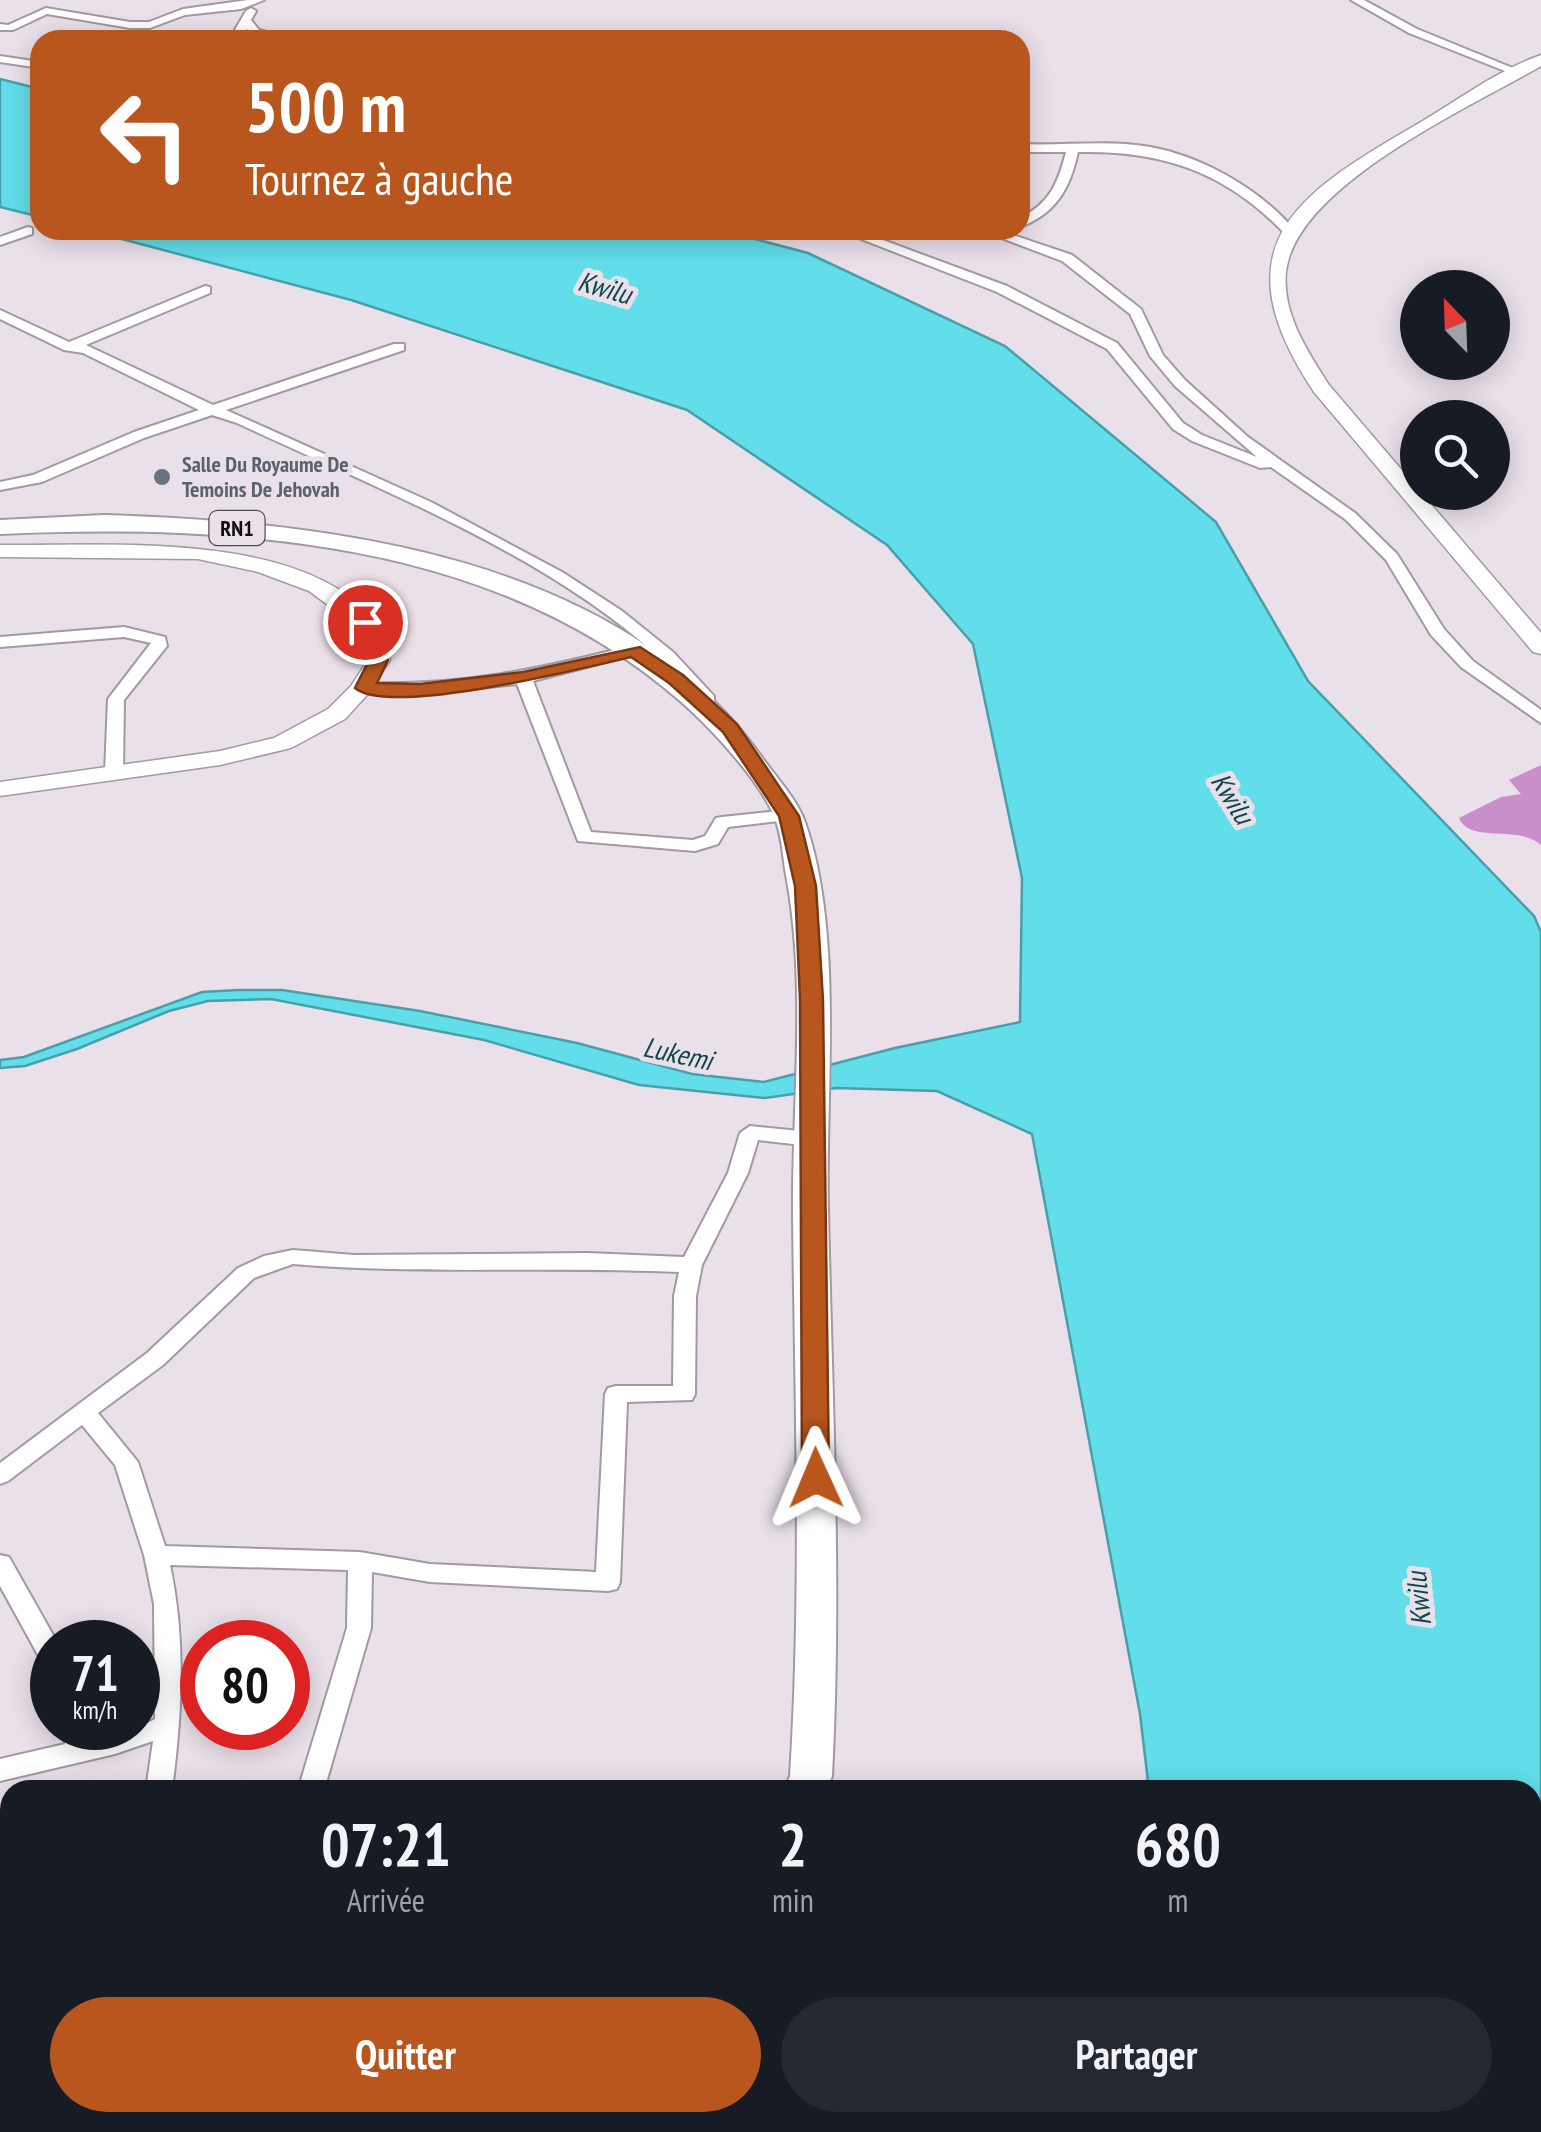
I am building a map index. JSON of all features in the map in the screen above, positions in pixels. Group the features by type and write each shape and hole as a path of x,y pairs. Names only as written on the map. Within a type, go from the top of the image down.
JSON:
{"highway":[{"name":"RN1","path":"0,528 175,524 261,531 358,546 470,573 571,615 676,679 730,728 789,816 805,886 812,1000 810,1137 819,1667 810,1780"}],"main road":[{"path":"1541,60 1339,178 1298,218 1290,232 1279,256 1276,291 1301,361 1541,646"},
{"path":"0,552 198,553 264,568 317,586 365,622 379,660 364,688 336,716 300,738 246,754 0,789"}],"street":[{"path":"1356,0 1413,31 1518,73"},
{"path":"0,27 9,28 46,11 130,26 150,25 182,12 256,2 242,30"},
{"path":"248,22 253,30"},
{"path":"0,59 30,64"},
{"path":"1030,148 1163,154 1258,202 1290,232"},
{"path":"1030,217 1053,204 1063,192 1073,148"},
{"path":"0,241 28,231"},
{"path":"871,240 1002,289 1112,346 1178,426 1305,484"},
{"path":"1020,240 1086,270 1136,312 1157,356 1180,383 1244,440 1350,516 1392,556 1437,632 1468,664 1541,718"},
{"path":"69,347 204,290"},
{"path":"0,314 211,410 242,420 429,510 572,586 668,657 730,728"},
{"path":"0,486 36,479 138,436 398,347"},
{"path":"0,642 124,632 159,640 160,646 116,699 114,773"},
{"path":"364,688 420,689 523,678 634,650"},
{"path":"523,678 547,730 560,778 584,837 696,846 712,840 722,822 789,816"},
{"path":"156,1555 360,1561 430,1573 608,1582 616,1394 684,1394 685,1296 691,1265 738,1173 750,1133 810,1137"},
{"path":"0,1475 155,1359 246,1274 272,1261 293,1256 354,1262 587,1260 691,1265"},
{"path":"85,1413 126,1462 156,1555 166,1604 168,1725 160,1780"},
{"path":"314,1780 359,1628 360,1561"},
{"path":"0,1564 31,1620"},
{"path":"160,1726 168,1725"},
{"path":"0,1770 50,1750"}],"shaded area":[{"path":"1541,765 1541,845 1520,836 1464,826 1459,818 1501,797 1521,794 1509,780"}],"water":[{"path":"0,79 30,86 30,214 0,207"},
{"name":"Kwilu","path":"126,240 759,240 808,253 1005,346 1216,522 1308,681 1534,916 1541,932 1541,1780 1148,1780 1140,1714 1032,1134 937,1091 836,1088 765,1098 639,1085 484,1040 271,999 208,1001 169,1011 25,1066 0,1068 0,1060 24,1057 202,992 238,990 282,990 420,1011 577,1043 692,1074 764,1082 895,1048 1020,1022 1022,878 973,644 887,545 687,410 351,300"}],"place":[{"name":"Salle Du Royaume De Temoins De Jehovah","path":"162,477"}],"route":[{"path":"365,622 379,660 364,688 420,689 523,678 634,650 676,679 730,728 789,816 805,886 812,1000 810,1180 816,1478"}],"water label":[{"name":"Lukemi","path":"678,1053"}]}
